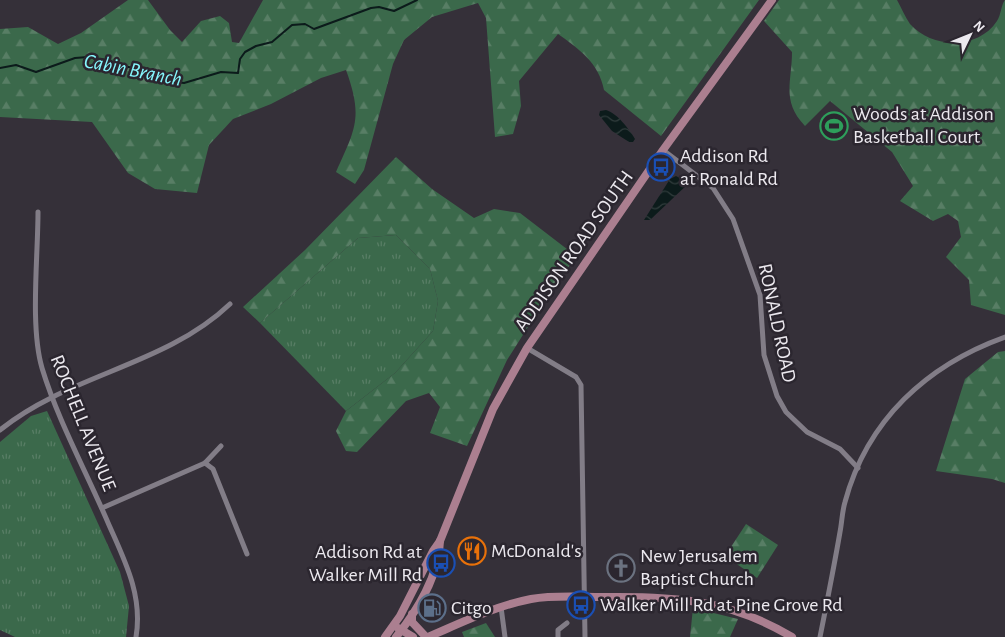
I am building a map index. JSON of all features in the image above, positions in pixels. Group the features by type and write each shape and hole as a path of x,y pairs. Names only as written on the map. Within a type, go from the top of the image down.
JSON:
{"main road":[{"name":"ADDISON ROAD SOUTH","path":"396,637 398,627 440,541 493,409 527,348 664,150 772,0"},
{"name":"ADDISON ROAD SOUTH","path":"398,627 412,614 424,594 439,555 440,541"},
{"path":"412,614 412,622 427,637 501,608 542,597 657,596 707,602 758,618 792,637"},
{"path":"385,637 398,627 413,637"}],"street":[{"name":"RONALD ROAD","path":"664,150 713,188 733,219 760,295 763,344 767,363 777,396 786,412 807,432 840,449 858,468"},
{"name":"ROCHELL AVENUE","path":"38,212 36,340 42,368 53,398 134,584 138,606 136,637"},
{"path":"0,430 15,418 53,398 182,341 206,325 230,304"},
{"path":"820,637 845,502 858,468 878,431 907,394 922,381 967,352 1005,337"},
{"path":"527,348 576,378 581,384 586,596 585,637"},
{"path":"102,508 205,463 221,446"},
{"path":"205,463 213,469 247,554"},
{"path":"501,608 504,637"},
{"path":"558,637 558,630 567,622"}],"green space":[{"path":"128,0 148,0 170,30 182,42 201,21 220,16 229,23 232,42 239,43 263,0 759,0 661,136 604,90 593,64 558,34 519,81 521,106 513,134 495,137 486,18 478,3 432,17 404,40 393,64 364,170 355,184 336,172 355,122 356,111 346,70 321,78 271,104 233,119 209,145 197,193 155,189 128,173 92,122 0,117 0,29 28,27 58,44 81,33"},
{"path":"779,0 897,0 910,24 919,32 942,42 955,43 978,37 989,30 997,21 1005,0 1005,315 971,305 969,280 946,257 961,237 958,221 948,214 933,221 900,201 913,186 892,152 830,101 805,126 798,117 790,100 792,52 764,21"},
{"path":"396,157 432,189 474,218 494,209 520,213 576,256 507,360 467,446 430,433 440,407 429,393 406,401 357,452 346,451 336,431 346,411 395,373 433,331 438,301 430,269 396,235 358,238 260,323 243,307 305,250"},
{"path":"396,235 430,269 438,301 433,331 395,373 346,411 260,323 358,238"},
{"path":"1005,351 1005,483 992,479 936,471 965,379 998,352"},
{"path":"47,411 120,572 129,606 126,637 15,637 0,630 0,442 31,416"},
{"path":"746,524 778,545 757,578 725,556"},
{"path":"693,608 738,619 730,637 690,637"},
{"path":"486,623 495,637 464,637 462,632"}],"water":[{"path":"606,110 614,114 626,126 635,139 633,142 629,142 612,131 599,115 600,111"},
{"path":"676,176 689,183 650,220 644,220 670,179"}],"waterway":[{"name":"Cabin Branch","path":"0,68 16,65 36,72 75,58 88,57 106,60 113,65 151,70 177,82 184,83 221,72 238,73 240,59 245,52 256,46 272,42 292,25 305,24 314,29 371,8 379,7 394,11 417,0"}],"place":[{"name":"Woods at Addison Basketball Court","path":"834,126"},
{"name":"Addison Rd at Ronald Rd","path":"661,167"},
{"name":"McDonald's","path":"472,551"},
{"name":"Addison Rd at Walker Mill Rd","path":"441,563"},
{"name":"New Jerusalem Baptist Church","path":"621,568"},
{"name":"Walker Mill Rd at Pine Grove Rd","path":"581,605"},
{"name":"Citgo","path":"432,608"}]}
